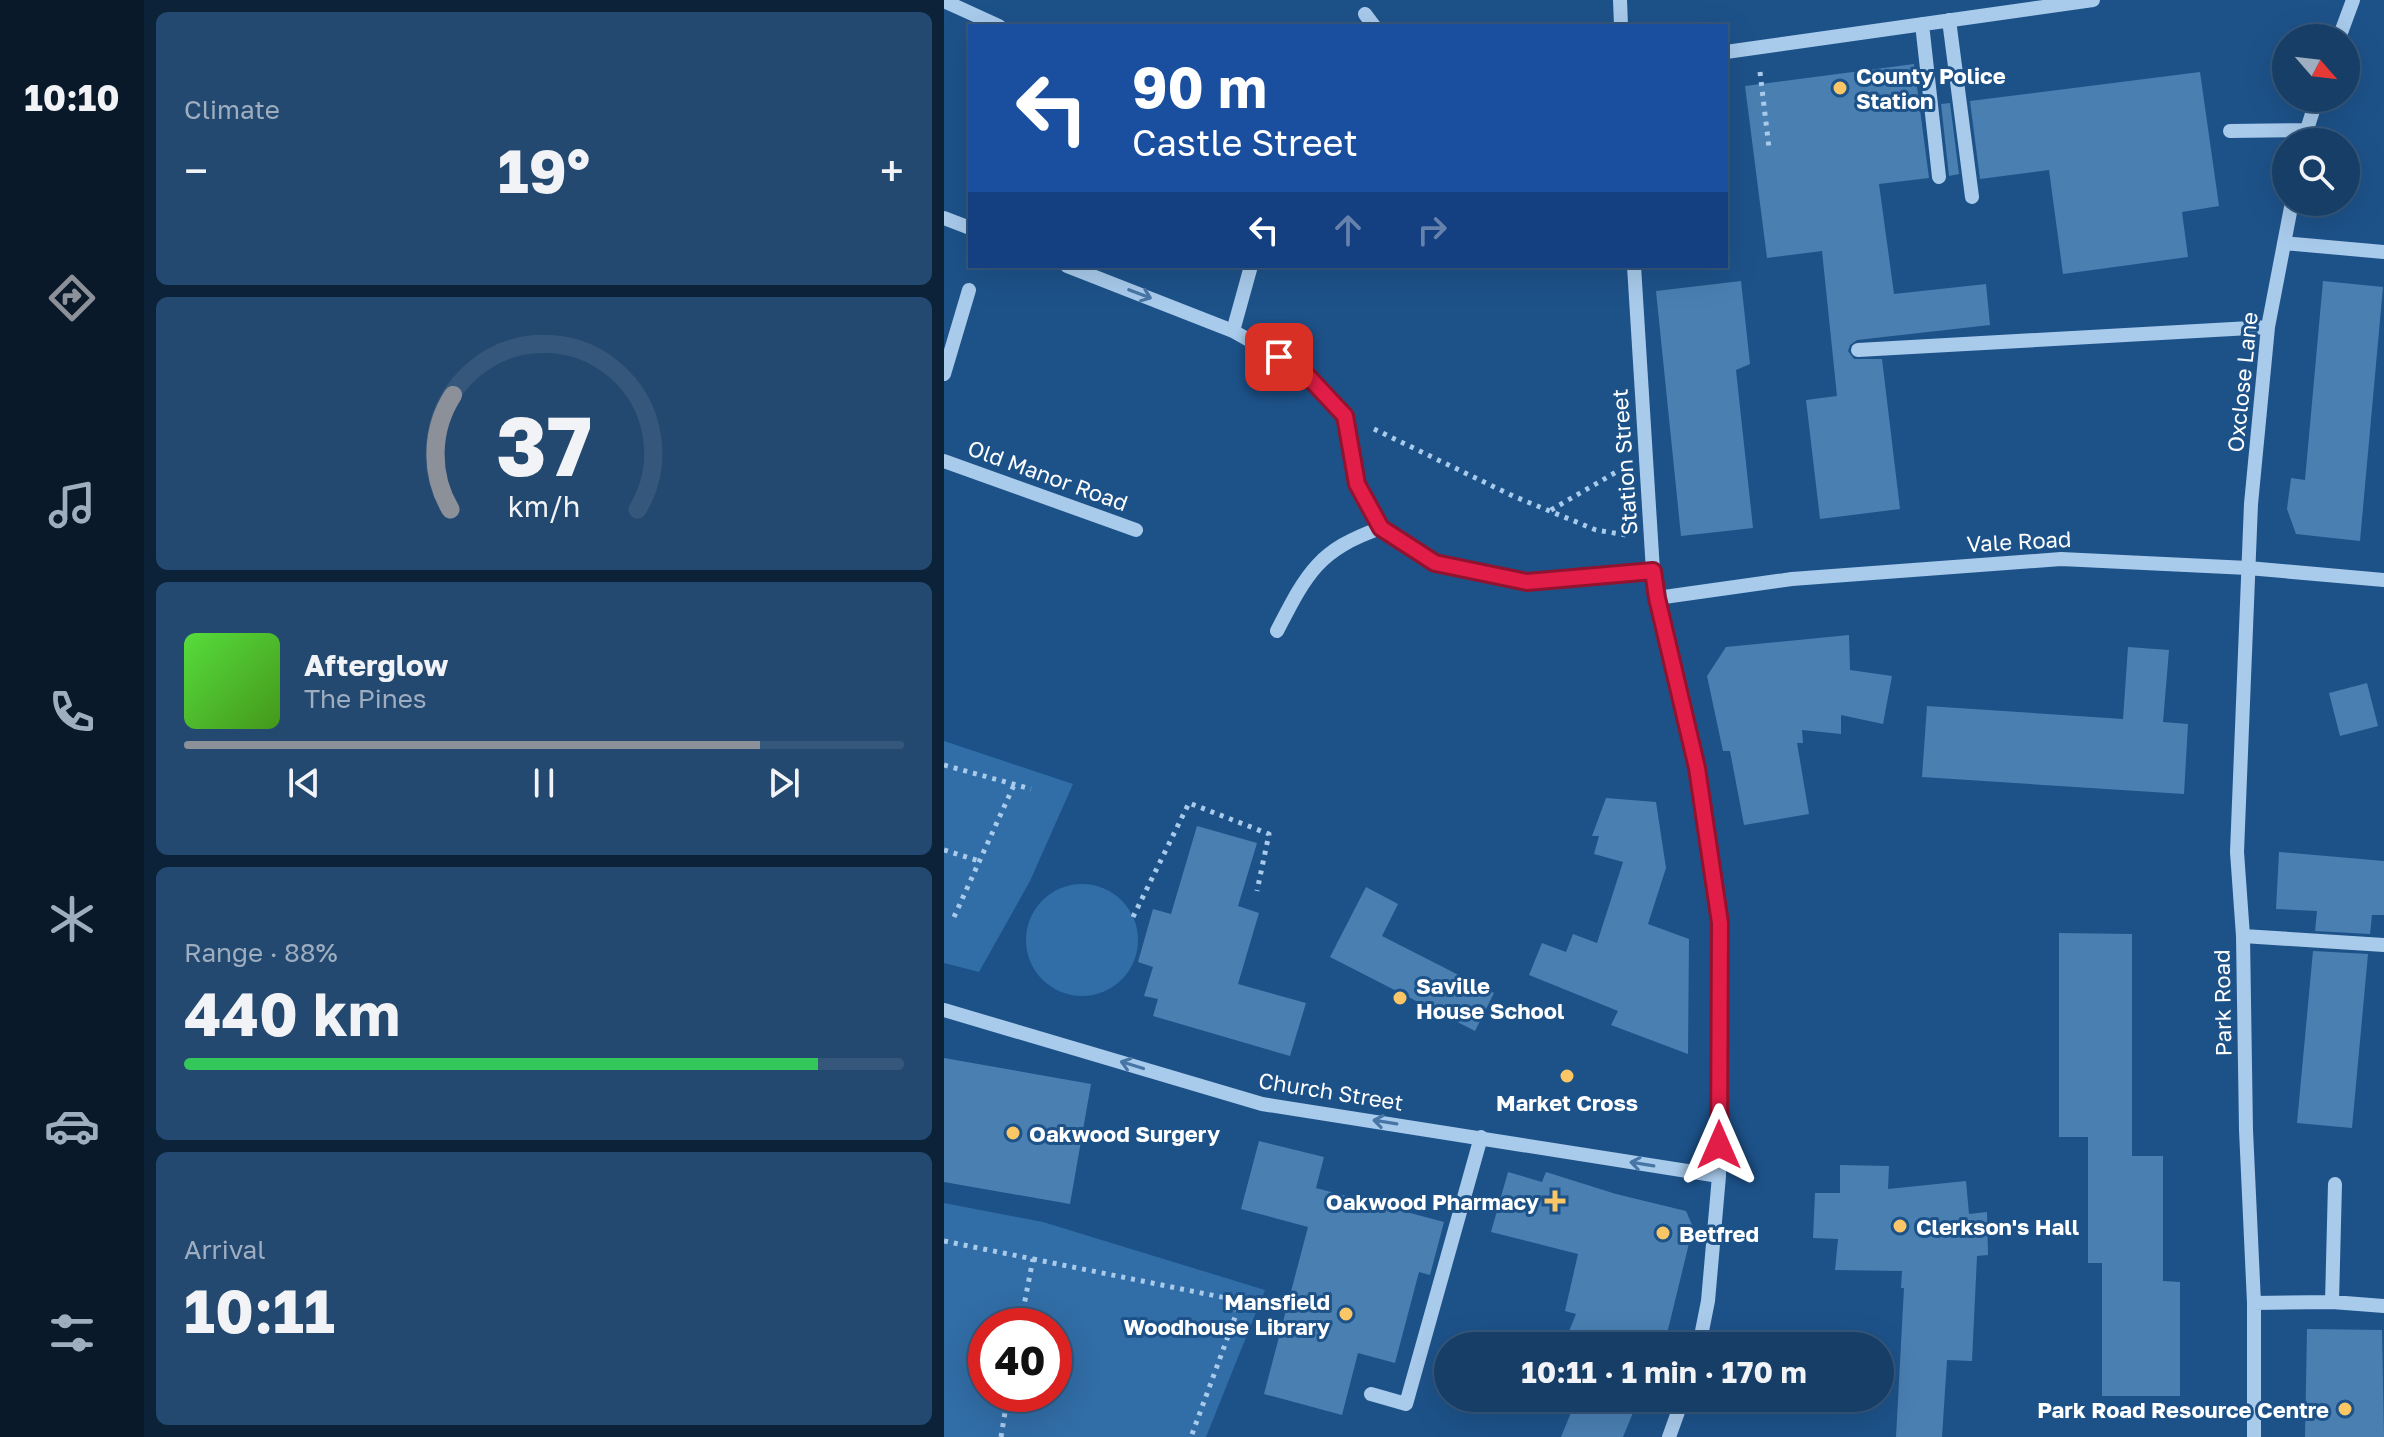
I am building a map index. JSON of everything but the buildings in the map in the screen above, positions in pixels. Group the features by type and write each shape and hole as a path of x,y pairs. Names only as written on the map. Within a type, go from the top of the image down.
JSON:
{"street":[{"path":"1620,0 1621,24"},
{"path":"1728,52 2058,2 2093,0"},
{"path":"2344,24 2353,0"},
{"path":"944,1 995,24"},
{"path":"1949,20 1972,197"},
{"path":"1922,24 1939,177"},
{"path":"2230,131 2272,134"},
{"name":"Oxclose Lane","path":"2248,568 2268,327 2289,216"},
{"path":"944,218 968,227"},
{"path":"2284,243 2384,252"},
{"path":"1072,268 1233,331 1302,370 1345,416 1357,484 1381,528 1435,563 1527,582 1653,571"},
{"path":"1233,331 1250,268"},
{"name":"Station Street","path":"1634,268 1653,571 1697,768 1720,923 1719,1176 1708,1301 1702,1332"},
{"path":"944,374 969,290"},
{"path":"1858,350 2268,327"},
{"name":"Old Manor Road","path":"944,461 1136,530"},
{"path":"1277,631 1299,588 1323,557 1351,538 1381,528"},
{"name":"Vale Road","path":"1657,598 1792,579 2061,559 2248,568 2384,580"},
{"name":"Park Road","path":"2248,568 2237,852 2243,936 2246,1130 2254,1303 2254,1437"},
{"path":"2243,936 2384,945"},
{"name":"Church Street","path":"944,1010 1262,1104 1719,1176"},
{"path":"1371,1394 1406,1404 1481,1137"},
{"path":"2332,1302 2335,1184"},
{"path":"2254,1303 2332,1302 2384,1306"},
{"path":"1670,1437 1678,1412"}],"path":[{"path":"1758,48 1769,148"},
{"path":"1345,416 1596,530 1650,539"},
{"path":"1550,511 1645,452"},
{"path":"944,765 1031,789"},
{"path":"954,917 1014,785"},
{"path":"1133,917 1189,803 1269,834 1257,891"},
{"path":"944,850 979,861"},
{"path":"944,1241 1241,1301 1191,1437"},
{"path":"1023,1308 1033,1259"},
{"path":"1001,1437 1005,1412"}],"shaded area":[{"path":"944,741 1073,784 1030,881 979,972 944,963"},
{"path":"1082,884 1104,888 1122,900 1134,918 1138,940 1134,962 1122,980 1104,992 1082,996 1060,992 1042,980 1030,962 1026,940 1030,918 1042,900 1060,888"},
{"path":"944,1203 1043,1222 1265,1290 1206,1437 944,1437"}],"place":[{"name":"County Police Station","path":"1840,88"},
{"name":"Saville House School","path":"1400,998"},
{"name":"Market Cross","path":"1567,1076"},
{"name":"Oakwood Surgery","path":"1013,1133"},
{"name":"Oakwood Pharmacy","path":"1555,1201"},
{"name":"Clerkson's Hall","path":"1900,1226"},
{"name":"Betfred","path":"1663,1233"},
{"name":"Mansfield Woodhouse Library","path":"1346,1314"},
{"name":"Park Road Resource Centre","path":"2345,1409"}],"route":[{"path":"1279,357 1302,370 1345,416 1357,484 1381,528 1435,563 1527,582 1653,571 1697,768 1720,923 1719,1145"}]}
